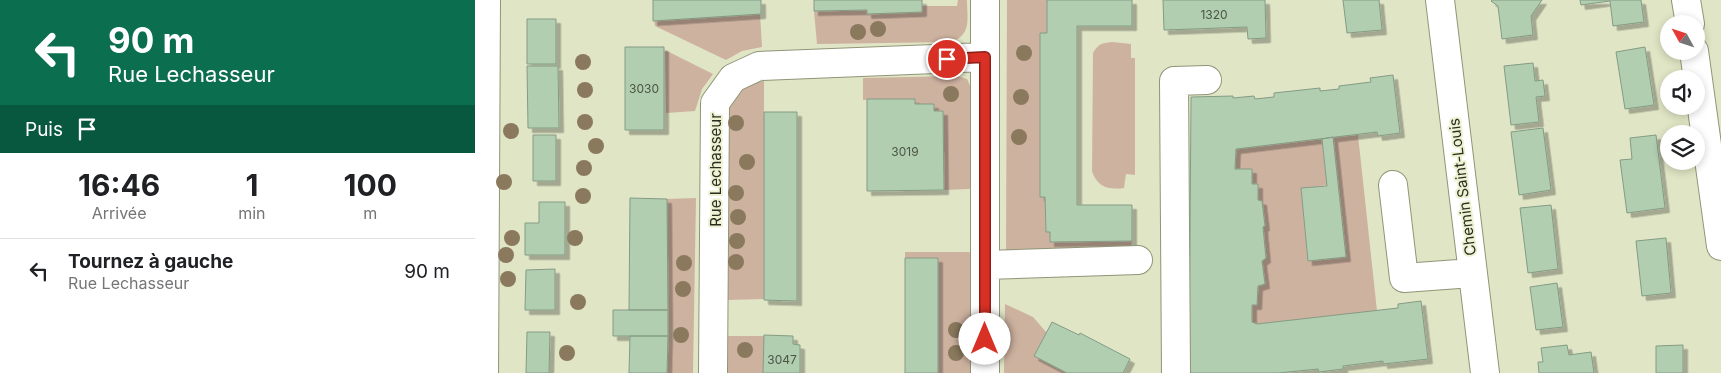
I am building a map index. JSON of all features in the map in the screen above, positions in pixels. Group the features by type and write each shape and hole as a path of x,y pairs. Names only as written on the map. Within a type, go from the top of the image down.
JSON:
{"street":[{"path":"484,373 480,66 486,0"},
{"path":"985,0 985,373"},
{"name":"Chemin Saint-Louis","path":"1440,0 1485,373"},
{"path":"1686,0 1688,15"},
{"name":"Rue Lechasseur","path":"713,373 715,103 733,78 759,66 985,57"},
{"path":"1696,60 1717,180 1721,246"},
{"path":"1176,373 1175,81 1207,80"},
{"path":"1393,185 1404,278 1472,272"},
{"path":"985,265 1138,260"}],"shaded area":[{"path":"958,0 967,0 968,19 963,35 952,42 817,44 814,11 867,10 868,14 922,12 922,6 957,6"},
{"path":"1007,0 1047,0 1047,33 1040,34 1040,196 1045,197 1046,232 1050,232 1050,242 1132,241 1131,247 1006,251"},
{"path":"760,14 762,47 742,51 726,60 655,26 654,20"},
{"path":"1112,42 1131,44 1131,58 1135,58 1135,175 1126,174 1124,188 1118,189 1108,188 1100,184 1092,171 1093,53 1101,44"},
{"path":"665,50 713,74 702,89 695,111 666,113"},
{"path":"957,76 967,79 971,88 971,188 944,190 943,111 934,111 915,104 914,99 863,100 863,78"},
{"path":"764,81 764,299 728,300 729,108 738,93 747,86"},
{"path":"1358,135 1377,311 1257,324 1252,322 1252,305 1257,305 1258,286 1265,284 1262,261 1266,258 1263,227 1265,226 1262,201 1258,200 1252,184 1235,169 1236,149 1322,139 1327,185 1301,189 1308,261 1346,257 1333,137"},
{"path":"696,198 693,373 667,373 667,199"},
{"path":"905,252 969,252 971,254 970,373 938,373 938,258 905,258"},
{"path":"1005,304 1033,317 1047,333 1035,356 1067,373 1004,373"},
{"path":"728,336 764,336 763,373 728,373"}],"building":[{"path":"653,0 761,0 761,14 653,21"},
{"path":"814,0 922,0 922,12 867,14 867,10 814,11"},
{"path":"1047,0 1132,0 1132,26 1077,26 1077,205 1132,205 1132,241 1050,242 1050,232 1046,232 1045,197 1040,197 1040,33 1047,33"},
{"path":"1163,0 1265,0 1266,38 1248,39 1247,27 1164,30"},
{"path":"1343,0 1379,0 1382,30 1347,33"},
{"path":"1492,0 1542,0 1531,16 1533,35 1502,39 1498,6"},
{"path":"1580,0 1641,0 1644,22 1613,26 1610,1 1581,5"},
{"path":"527,19 556,19 556,64 527,64"},
{"path":"625,47 664,47 664,130 625,130"},
{"path":"1645,47 1654,105 1625,109 1616,52"},
{"path":"1533,63 1535,81 1543,80 1545,96 1536,97 1539,122 1511,125 1504,66"},
{"path":"527,66 558,66 559,128 528,128"},
{"path":"1393,75 1400,133 1378,136 1377,132 1236,149 1235,169 1252,169 1252,184 1258,184 1258,200 1262,201 1265,226 1263,227 1266,258 1262,261 1265,284 1258,286 1257,305 1252,305 1252,322 1257,324 1398,308 1398,304 1421,301 1428,359 1383,364 1383,361 1343,366 1343,369 1319,372 1318,369 1278,373 1189,373 1191,97 1233,96 1233,98 1254,96 1255,99 1274,97 1274,93 1320,88 1320,91 1339,89 1339,86 1371,82 1370,78"},
{"path":"867,99 915,99 915,104 934,104 934,111 943,111 944,190 867,191"},
{"path":"764,112 797,112 797,301 764,300"},
{"path":"1543,128 1551,190 1519,195 1511,132"},
{"path":"533,135 556,135 556,181 533,181"},
{"path":"1656,135 1665,208 1627,213 1620,160 1632,159 1630,138"},
{"path":"1333,137 1346,257 1308,261 1301,188 1327,186 1322,139"},
{"path":"630,198 667,199 668,310 629,310"},
{"path":"539,202 565,202 565,255 525,255 525,223 539,223"},
{"path":"1551,205 1558,269 1528,273 1520,208"},
{"path":"1666,238 1671,293 1642,296 1636,241"},
{"path":"905,258 938,258 938,373 905,373"},
{"path":"555,269 555,310 525,310 526,270"},
{"path":"1557,283 1563,327 1536,330 1530,287"},
{"path":"613,310 668,310 668,336 613,336"},
{"path":"1052,322 1079,335 1080,333 1130,359 1123,373 1067,373 1034,356"},
{"path":"527,332 550,332 549,373 526,373"},
{"path":"764,335 793,336 793,344 800,345 800,373 763,373"},
{"path":"630,336 668,336 667,373 629,373"},
{"path":"1567,345 1569,355 1591,352 1594,373 1539,373 1538,362 1543,362 1541,348"},
{"path":"1683,345 1683,373 1656,373 1656,346"}],"route":[{"path":"947,59 985,57 985,339"}]}
